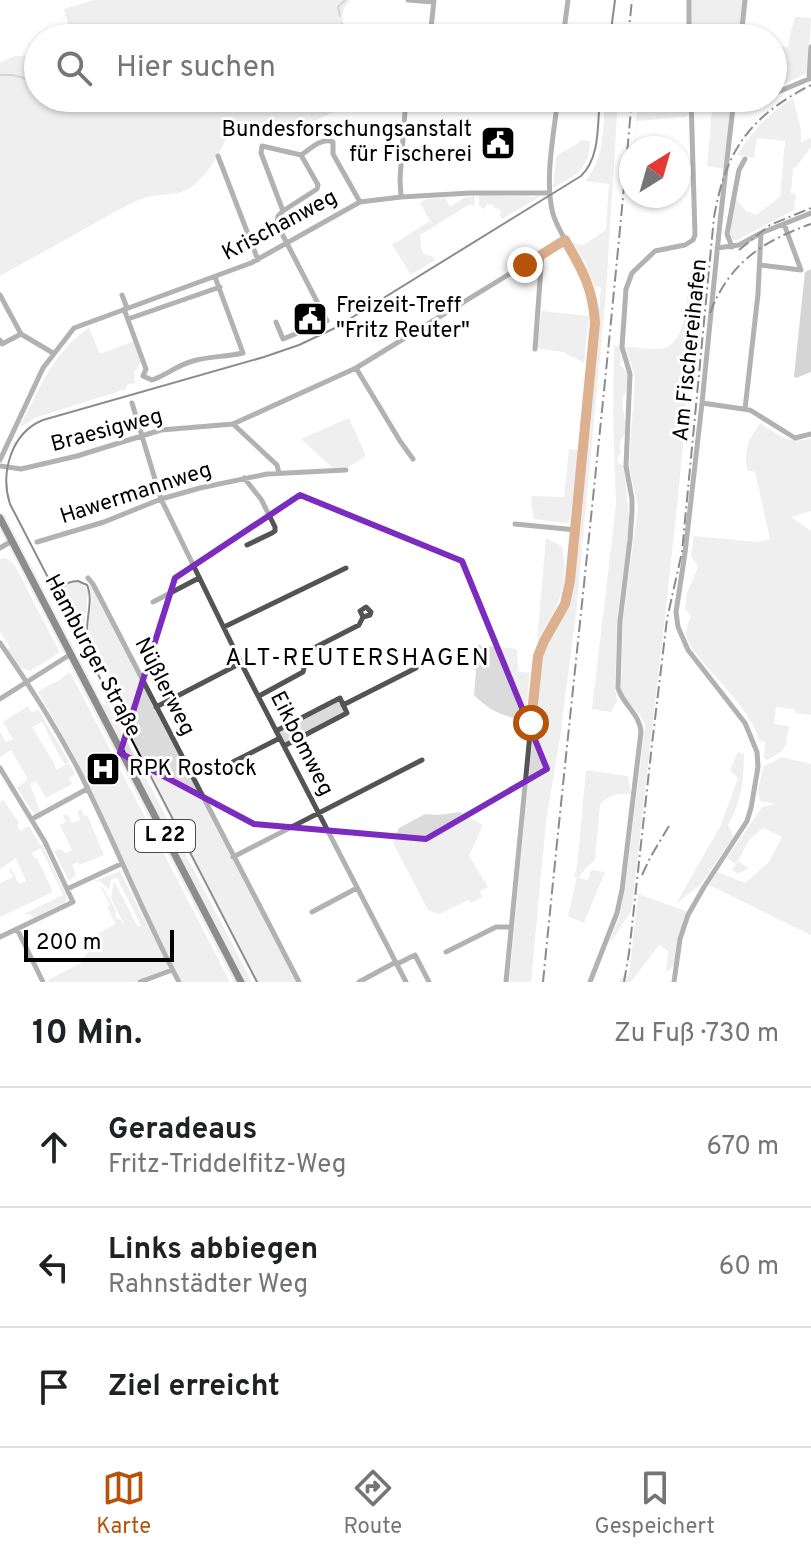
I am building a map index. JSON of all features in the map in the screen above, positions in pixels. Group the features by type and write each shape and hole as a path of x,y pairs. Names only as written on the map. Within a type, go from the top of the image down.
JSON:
{"main road":[{"name":"Hamburger Straße","path":"0,518 241,982"}],"street":[{"path":"408,0 434,1 432,24"},
{"path":"565,24 568,0"},
{"path":"689,0 689,24"},
{"path":"742,24 745,0"},
{"path":"787,88 810,78 811,47"},
{"path":"401,197 405,112"},
{"path":"506,982 538,656 567,598 595,323 588,283 555,220 549,193 557,112"},
{"path":"590,982 617,913 641,732 640,724 621,698 618,688 620,621 632,512 626,466 630,374 622,347 626,289 632,273 647,257 655,251 685,245 695,235 691,112"},
{"name":"Am Fischereihafen","path":"674,982 680,939 688,915 747,821 758,767 755,745 740,715 688,650 678,627 676,604 685,553 733,112"},
{"path":"301,155 324,140 333,142 333,154 360,202"},
{"path":"276,322 283,339 327,321 277,224 278,216 283,211 317,189 318,185 301,155 265,146 261,149 283,211"},
{"path":"218,156 258,260"},
{"path":"732,247 727,234 739,170 745,159"},
{"name":"Krischanweg","path":"1,461 38,377 76,324 126,309 258,260 360,202 477,193 549,193"},
{"path":"717,248 732,247 811,213"},
{"path":"760,265 801,270 784,224"},
{"path":"745,409 761,233"},
{"name":"Braesigweg","path":"1,461 17,470 77,456 161,430 233,424 356,368 565,240"},
{"path":"535,349 542,254"},
{"path":"122,295 146,369 143,376 152,380 192,361 243,353 215,277"},
{"path":"128,319 220,287"},
{"path":"0,295 21,334 53,353"},
{"path":"0,340 2,344 21,334"},
{"path":"356,368 413,459"},
{"name":"Eikbomweg","path":"132,403 161,499 241,663 406,982"},
{"path":"702,403 757,413 795,438 811,434"},
{"path":"233,424 277,465 279,473"},
{"name":"Hawermannweg","path":"37,542 200,488 279,473 346,470"},
{"name":"Hawermannweg","path":"244,478 261,499 275,527 272,533 247,545"},
{"path":"515,524 576,530"},
{"path":"0,548 12,541"},
{"path":"224,627 346,568"},
{"name":"Nüßlerweg","path":"88,578 299,982"},
{"path":"153,602 199,578"},
{"path":"259,696 298,675 312,649 355,628 363,617"},
{"path":"0,643 27,681 69,753 179,982"},
{"path":"0,699 71,654"},
{"path":"156,707 241,663"},
{"path":"343,705 416,668"},
{"path":"276,731 340,698 347,713 284,746"},
{"path":"233,762 280,738"},
{"path":"233,857 422,760"},
{"path":"0,768 2,777 45,842 73,902 0,937"},
{"path":"32,819 87,789"},
{"path":"67,889 121,864"},
{"path":"312,912 357,888"},
{"path":"446,952 496,927 511,927"},
{"path":"16,929 43,982"},
{"path":"359,982 415,955 429,982"},
{"path":"140,982 172,970"}],"highlighted area":[{"path":"300,495 462,561 547,769 426,839 254,824 120,753 175,578"}],"shaded area":[{"path":"94,0 350,0 342,14 343,24 68,24 64,9"},
{"path":"692,0 745,0 742,24 691,24"},
{"path":"795,17 811,18 808,72 787,82 787,47"},
{"path":"24,56 24,112 334,112 302,126 247,122 229,129 213,162 188,189 133,203 0,276 0,62"},
{"path":"793,98 801,142 811,138 811,147 793,168 791,193 796,194 794,210 737,240 732,239 728,235 735,198 746,211 756,215 780,197 785,141 757,138 754,158 737,155 774,112 787,112 787,102"},
{"path":"604,112 617,112 606,293 576,612 546,822 531,982 509,982 540,659 569,601 575,581 601,287 595,286 573,243 583,245 606,230 609,184 585,181 600,153"},
{"path":"637,112 689,112 684,117 637,121 635,136"},
{"path":"712,112 732,112 726,169 707,166"},
{"path":"581,140 590,141 584,165 575,175 553,188 556,157"},
{"path":"479,195 541,196 502,219 501,212 494,205 487,204 484,209 479,206"},
{"path":"474,196 475,205 470,204 420,235 422,251 435,260 411,275 392,245 430,221 420,203 426,199 446,198 450,207"},
{"path":"811,269 811,372 796,378 805,272"},
{"path":"689,278 696,278 691,355 634,893 631,911 612,941 625,889 645,726 621,690 623,620 638,507 629,466 635,377 626,347 661,349 672,344 682,328"},
{"path":"541,311 589,316 584,363 563,352 537,348"},
{"path":"89,328 100,354 134,341 141,362 134,373 135,383 127,385 126,389 37,417 19,428 56,360"},
{"path":"614,345 621,348 620,365 627,372 628,388 622,399 626,432 620,442 621,453 617,457 618,463 624,466 629,518 618,612 617,701 611,712 592,709 616,505"},
{"path":"349,418 366,456 349,467 333,468 301,439"},
{"path":"760,423 790,439 811,438 811,511 791,517 811,531 811,715 776,707 774,724 789,726 787,739 784,748 767,760 764,758 765,742 759,740 744,710 689,643 686,632 691,616 685,609 687,593 698,567 691,556 694,536 757,542 770,539 755,472 747,470 746,462 748,445"},
{"path":"569,449 579,452 570,520 566,523 534,519 532,496 564,497"},
{"path":"546,538 562,546 563,585 551,618 537,641"},
{"path":"5,558 14,564 59,651 30,671 19,667 7,650 10,647 0,632 0,559"},
{"path":"92,581 299,982 258,982 128,731 115,697 116,692 90,648 88,630 92,602 88,584"},
{"path":"74,582 82,583 88,591 84,632 86,645 62,596 66,586"},
{"path":"478,645 517,649 518,671 530,673 525,720 497,712 474,695"},
{"path":"73,671 237,982 234,982"},
{"path":"70,672 230,982 182,982 153,926 77,761 38,692"},
{"path":"106,701 252,982 246,982 102,703 106,705 137,763"},
{"path":"339,701 343,713 284,744 278,731"},
{"path":"28,706 32,713 38,709 69,762 65,764 61,759 42,722 32,727 56,770 69,763 75,774 69,778 72,784 46,798 36,781 30,784 41,814 36,817 17,788 28,779 11,750 0,757 0,732 6,742 13,739 3,722"},
{"path":"738,752 744,754 743,773 739,799 728,825 732,839 701,884 676,904 721,825 738,778 730,770"},
{"path":"782,757 811,764 811,935 709,885 717,872 745,883 769,862 782,837 763,828 749,840 738,861 749,868 738,874 732,870 736,864 727,858 762,807 776,804 760,801 758,790 763,767"},
{"path":"586,770 628,776 631,794 614,795 600,805 595,860 579,878 588,880 591,870 605,872 584,923 568,916 577,877 574,877"},
{"path":"3,799 19,823 20,831 29,826 42,844 67,897 66,902 33,918 26,913 63,895 41,848 32,853 53,892 0,917 0,883 13,877 9,869 19,884 26,881 16,858 0,869 0,803"},
{"path":"81,809 84,816 87,815 104,855 72,865 76,875 69,881 54,851 60,849 66,853 72,850 60,825 66,822 63,815 68,815 72,823 80,820 77,811"},
{"path":"459,812 483,825 469,856 488,887 480,891 482,897 439,914 428,910 393,843 399,828 425,814"},
{"path":"120,871 167,969 134,982 49,982 83,962 88,952 85,947 93,942 90,938 116,924 100,886 116,911 115,918 125,926 111,898 114,881 138,927 141,925 117,878 111,880 109,889 95,881"},
{"path":"638,894 689,912 677,962 666,973 668,951 659,945 631,982 619,982 624,974 629,976"}],"waterway":[{"path":"340,16 338,7 345,0"},
{"path":"0,75 24,78"}],"tram line":[{"path":"612,24 615,0"},
{"path":"257,982 10,504 6,480 11,455 23,434 43,420 264,357 335,328 581,176 595,150 599,112"},
{"path":"63,604 61,595 66,585 73,581 87,585 90,599 89,647"}],"railway":[{"path":"629,24 632,0"},
{"path":"787,99 811,85"},
{"path":"543,982 631,112"},
{"path":"624,982 667,619 682,552 714,217 719,193 734,154 756,123 769,112"},
{"path":"739,250 770,225 811,208"},
{"path":"710,313 727,280 750,256 778,238 811,224"},
{"path":"642,875 669,826"}],"place":[{"name":"Bundesforschungsanstalt für Fischerei","path":"498,143"},
{"name":"Freizeit-Treff \"Fritz Reuter\"","path":"310,319"},
{"name":"RPK Rostock","path":"103,769"}],"district":[{"name":"ALT-REUTERSHAGEN","path":"358,659"}],"route":[{"path":"525,265 565,240 588,283 595,323 570,581 565,604 538,656 531,723"}]}
